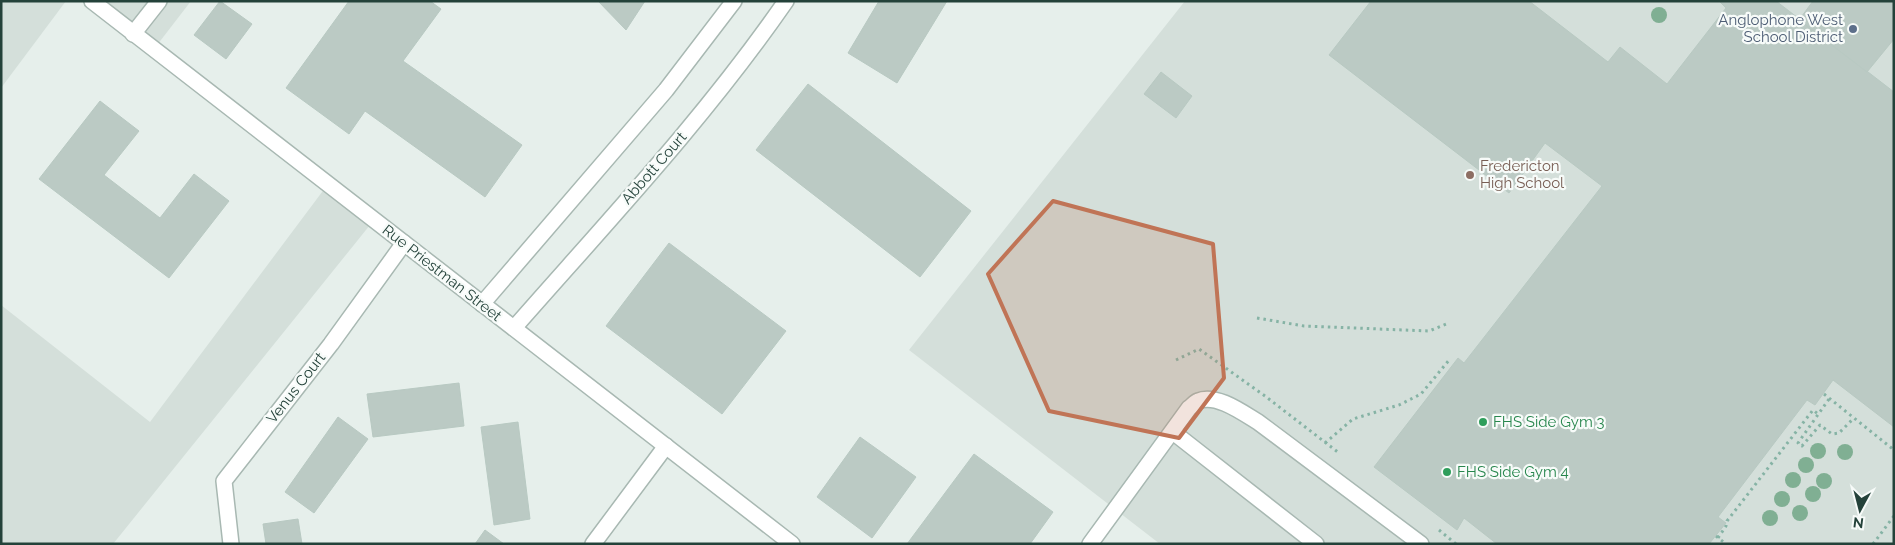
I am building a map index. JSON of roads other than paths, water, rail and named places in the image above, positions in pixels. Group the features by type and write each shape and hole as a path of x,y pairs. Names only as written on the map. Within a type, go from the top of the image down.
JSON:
{"street":[{"name":"Rue Priestman Street","path":"92,1 792,544"},
{"path":"134,34 159,1"},
{"path":"482,304 666,90 734,1"},
{"name":"Abbott Court","path":"514,328 692,124 761,37 786,1"},
{"name":"Venus Court","path":"231,544 224,481 330,344 404,243"},
{"path":"1090,544 1189,408 1198,400 1212,399 1230,406 1258,422 1421,544"},
{"path":"1173,432 1316,544"},
{"path":"594,544 666,446"}],"place":[{"name":"Anglophone West School District","path":"1853,29"},
{"name":"Fredericton High School","path":"1470,175"},
{"name":"FHS Side Gym 3","path":"1483,422"},
{"name":"FHS Side Gym 4","path":"1447,472"}]}
